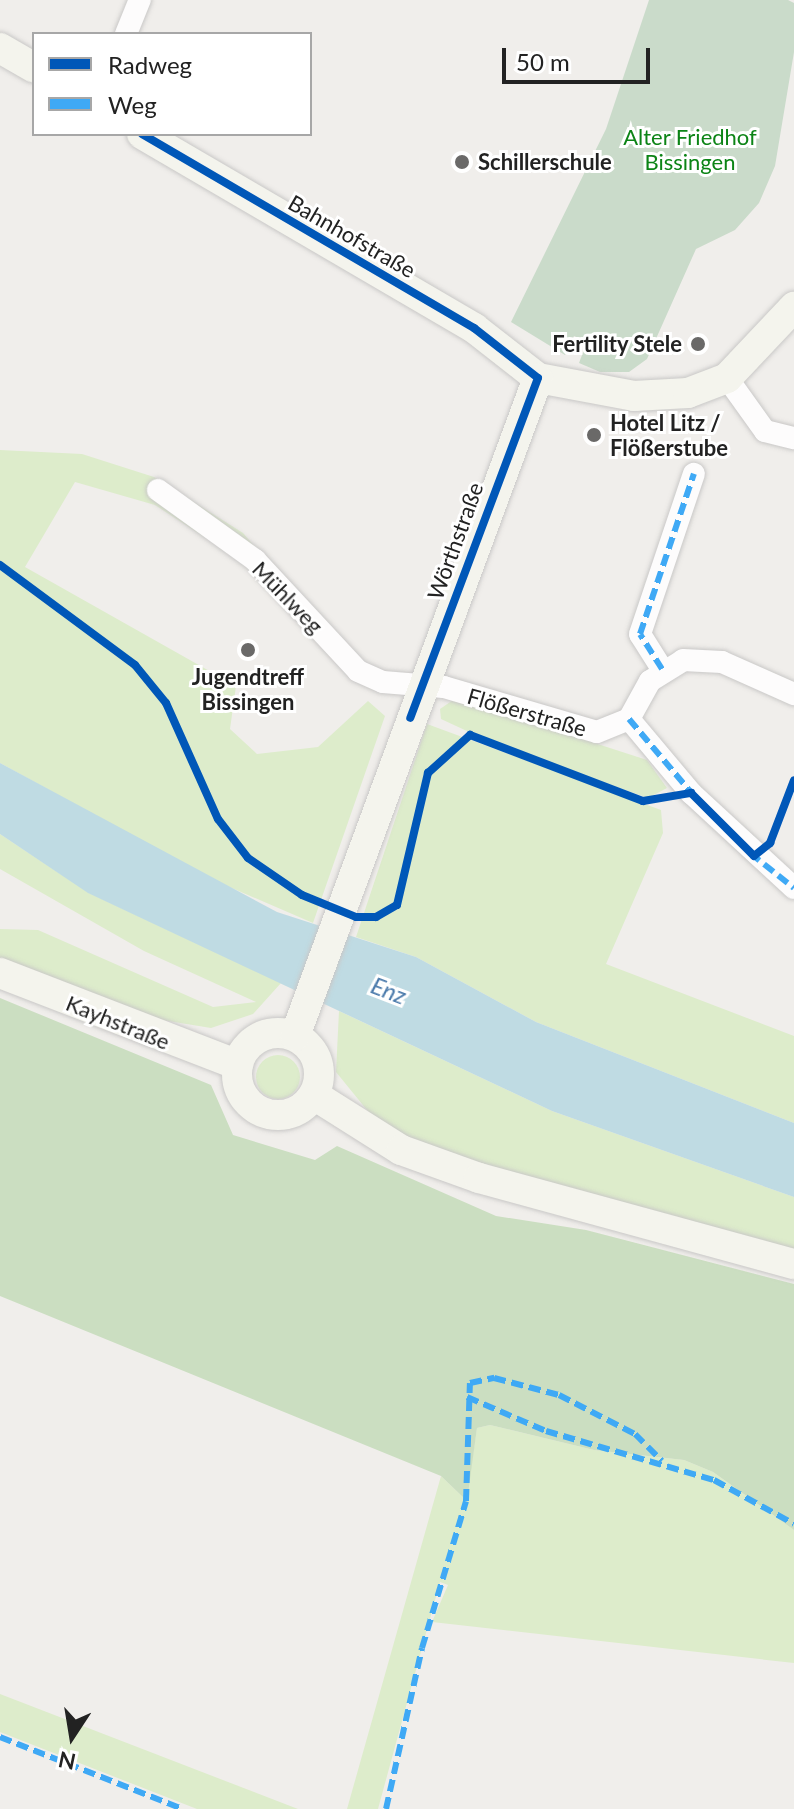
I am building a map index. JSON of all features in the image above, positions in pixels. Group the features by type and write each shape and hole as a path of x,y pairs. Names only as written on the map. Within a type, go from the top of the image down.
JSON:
{"street":[{"path":"127,32 140,0"},
{"path":"0,48 32,67"},
{"name":"Bahnhofstraße","path":"145,136 474,328 538,378 653,398 727,378"},
{"path":"794,307 727,378 765,431 794,438"},
{"name":"Wörthstraße","path":"298,1029 538,378"},
{"path":"662,669 640,634 694,474"},
{"name":"Mühlweg","path":"158,490 255,560 358,671 383,682 423,683"},
{"path":"794,694 699,658 662,669 629,719 691,793 794,888"},
{"name":"Flößerstraße","path":"423,683 577,730 616,729 629,719"},
{"name":"Kayhstraße","path":"0,973 238,1065"},
{"path":"298,1029 316,1055 314,1095 301,1109 270,1114 243,1096 238,1065 259,1037 298,1029"},
{"path":"314,1095 401,1150 479,1178 794,1264"}],"green space":[{"name":"Alter Friedhof Bissingen","path":"649,0 788,0 794,3 794,52 775,166 759,203 735,230 696,249 647,359 629,372 600,372 579,363 587,342 574,336 565,355 511,322 606,129"},
{"path":"0,450 82,454 154,477 243,533 269,563 261,574 155,505 75,482 25,567 236,686 230,729 257,754 318,747 368,701 385,716 313,923 211,879 0,763"},
{"path":"456,698 647,760 667,788 648,798 497,745 441,719 440,709"},
{"path":"427,724 661,810 663,833 606,964 794,1036 794,1123 536,1022 416,957 356,937"},
{"path":"0,834 89,893 281,983 253,1014 211,1028 162,1020 0,958 0,929 38,930 213,1007 256,1002 144,951 0,869"},
{"path":"0,998 211,1085 233,1135 315,1160 337,1146 496,1216 586,1230 794,1284 794,1530 713,1472 684,1460 594,1450 490,1425 477,1428 467,1501 441,1476 0,1296"},
{"path":"339,1011 552,1111 794,1197 794,1256 480,1166 408,1137 371,1115 336,1072"},
{"path":"278,1055 294,1061 300,1077 294,1093 278,1099 262,1093 256,1077 262,1061"},
{"path":"490,1425 594,1450 684,1460 713,1472 794,1530 794,1663 432,1622 448,1585 440,1582 378,1809 347,1809 441,1476 466,1500 477,1428"},
{"path":"0,1694 298,1809 197,1809 0,1732"}],"water":[{"name":"Enz","path":"0,763 277,912 416,957 536,1022 794,1123 794,1197 552,1111 88,893 0,834"}],"marked path":[{"path":"662,669 640,634 694,474"},
{"path":"629,719 694,796"},
{"path":"750,853 794,888"},
{"path":"386,1809 422,1648 466,1501 470,1383 494,1378 559,1395 635,1434 662,1461"},
{"path":"467,1397 546,1431 714,1480 794,1524"},
{"path":"0,1737 183,1809"}],"cycle path":[{"path":"145,136 474,328 538,378 410,718"},
{"path":"0,565 135,665 166,703 218,819 248,858 302,895 356,917 376,917 397,905 428,773 470,735 643,801 691,793 754,856 770,843 794,780"}],"place":[{"name":"Schillerschule","path":"462,162"},
{"name":"Fertility Stele","path":"698,344"},
{"name":"Hotel Litz / Flößerstube","path":"594,435"},
{"name":"Jugendtreff Bissingen","path":"248,650"}]}
